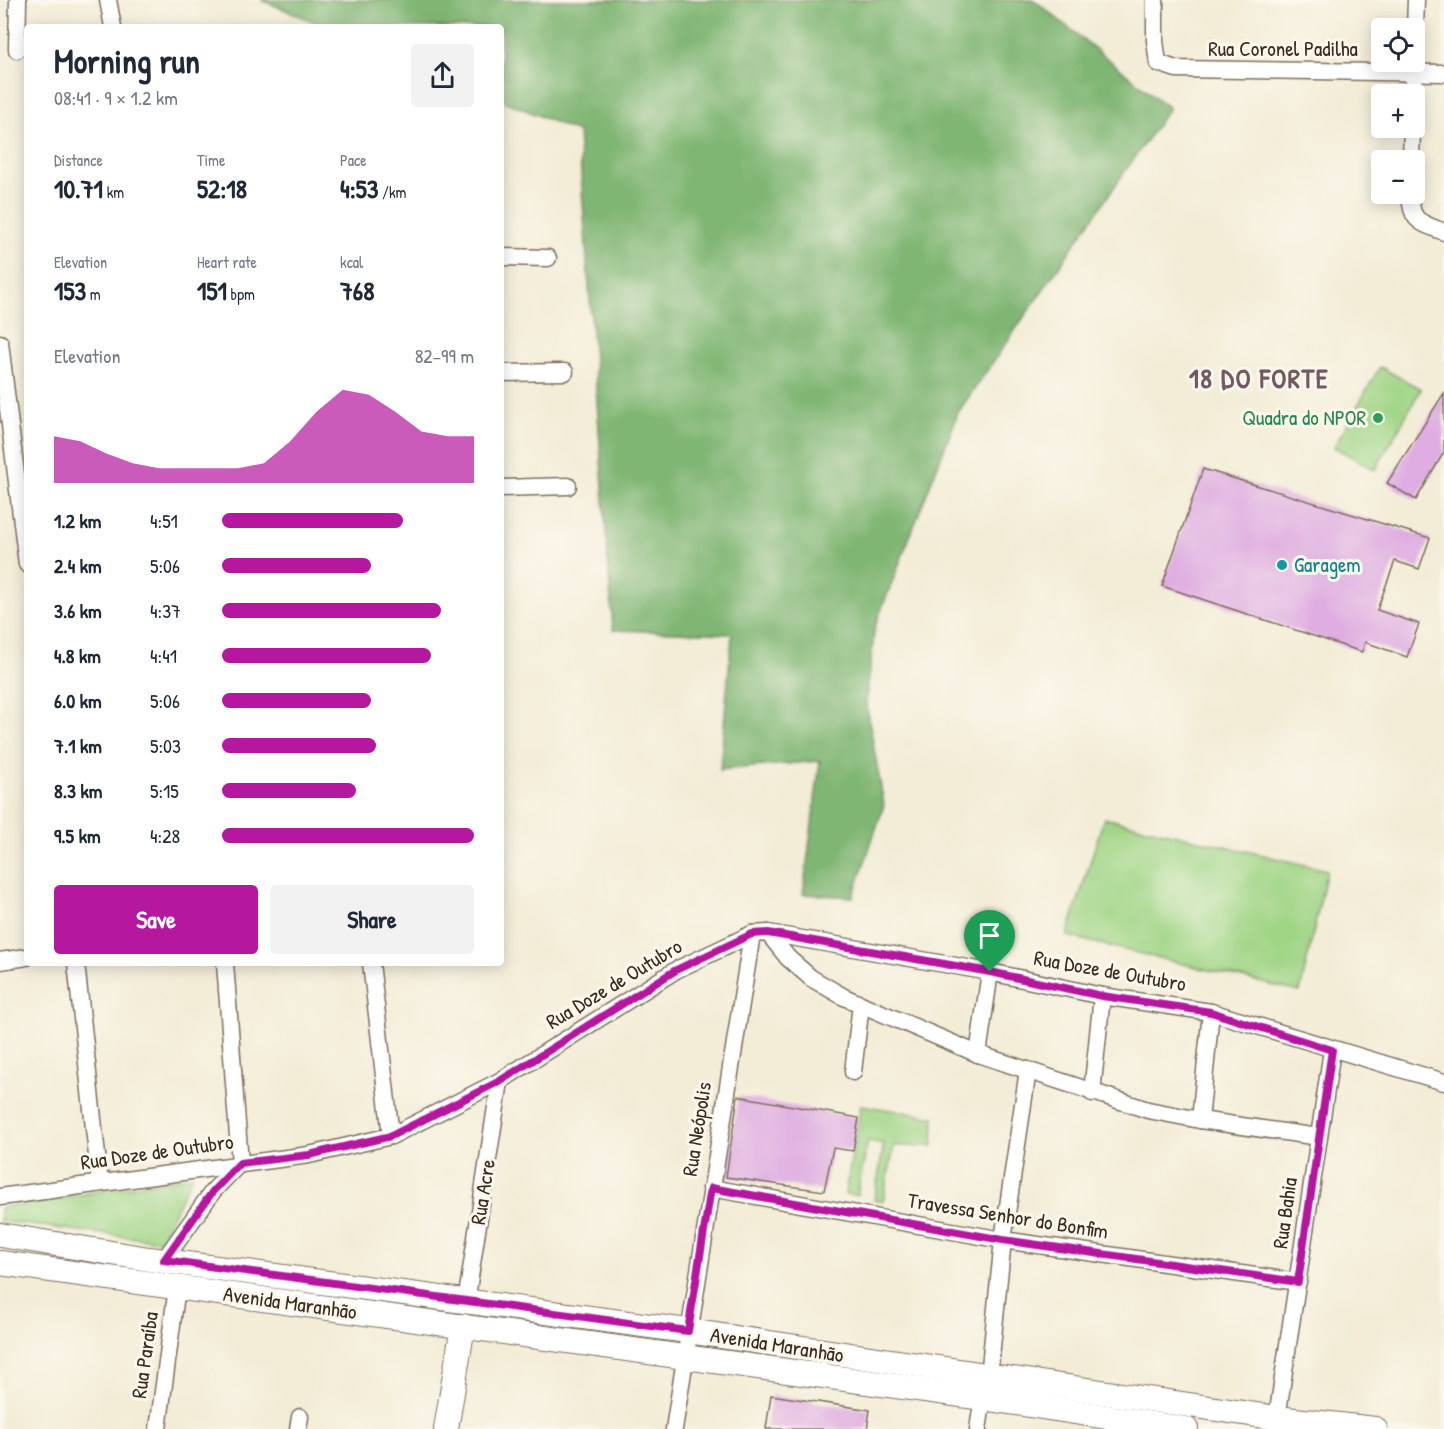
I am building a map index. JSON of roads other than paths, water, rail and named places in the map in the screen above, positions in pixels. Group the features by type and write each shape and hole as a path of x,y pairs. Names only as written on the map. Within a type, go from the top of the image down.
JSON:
{"main road":[{"name":"Avenida Maranhão","path":"0,1235 164,1260 685,1358 986,1387 1375,1429"},
{"name":"Avenida Maranhão","path":"0,1263 177,1287 464,1315 688,1331 986,1387 1186,1429"},
{"name":"Rua Acre","path":"446,1429 464,1315"}],"street":[{"path":"17,50 18,0"},
{"name":"Rua Coronel Padilha","path":"1155,0 1155,41 1158,63 1195,71 1371,66"},
{"path":"1415,18 1416,0"},
{"path":"109,2 113,24"},
{"name":"Rua Coronel Padilha","path":"1425,68 1444,73"},
{"path":"1411,204 1411,213 1421,222 1444,231"},
{"path":"504,257 548,258"},
{"path":"0,343 7,461 24,549"},
{"path":"504,373 565,372"},
{"path":"504,488 568,486"},
{"path":"760,933 811,978 861,1004 978,1054 1148,1110 1319,1137"},
{"name":"Rua Doze de Outubro","path":"0,1197 309,1155 391,1136 500,1081 676,970 760,933 990,972 1102,996 1211,1012 1444,1082"},
{"name":"Rua Neópolis","path":"685,1358 711,1188 760,933"},
{"path":"0,961 24,957"},
{"path":"75,966 100,1183"},
{"path":"164,1260 213,1191 240,1163 225,966"},
{"path":"371,966 391,1136"},
{"path":"978,1054 990,972"},
{"path":"1092,1093 1102,996"},
{"path":"853,1072 861,1004"},
{"path":"1200,1120 1211,1012"},
{"name":"Rua Bahia","path":"1277,1418 1332,1050"},
{"path":"978,1429 986,1387 1003,1240 1028,1070"},
{"name":"Rua Acre","path":"464,1315 500,1081"},
{"name":"Travessa Senhor do Bonfim","path":"711,1188 1003,1240 1298,1282"},
{"name":"Rua Paraíba","path":"158,1429 177,1287"},
{"path":"674,1429 685,1358"}],"place":[{"name":"Quadra do NPOR","path":"1378,418"},
{"name":"Garagem","path":"1282,565"}],"district":[{"name":"18 DO FORTE","path":"1259,379"}]}
